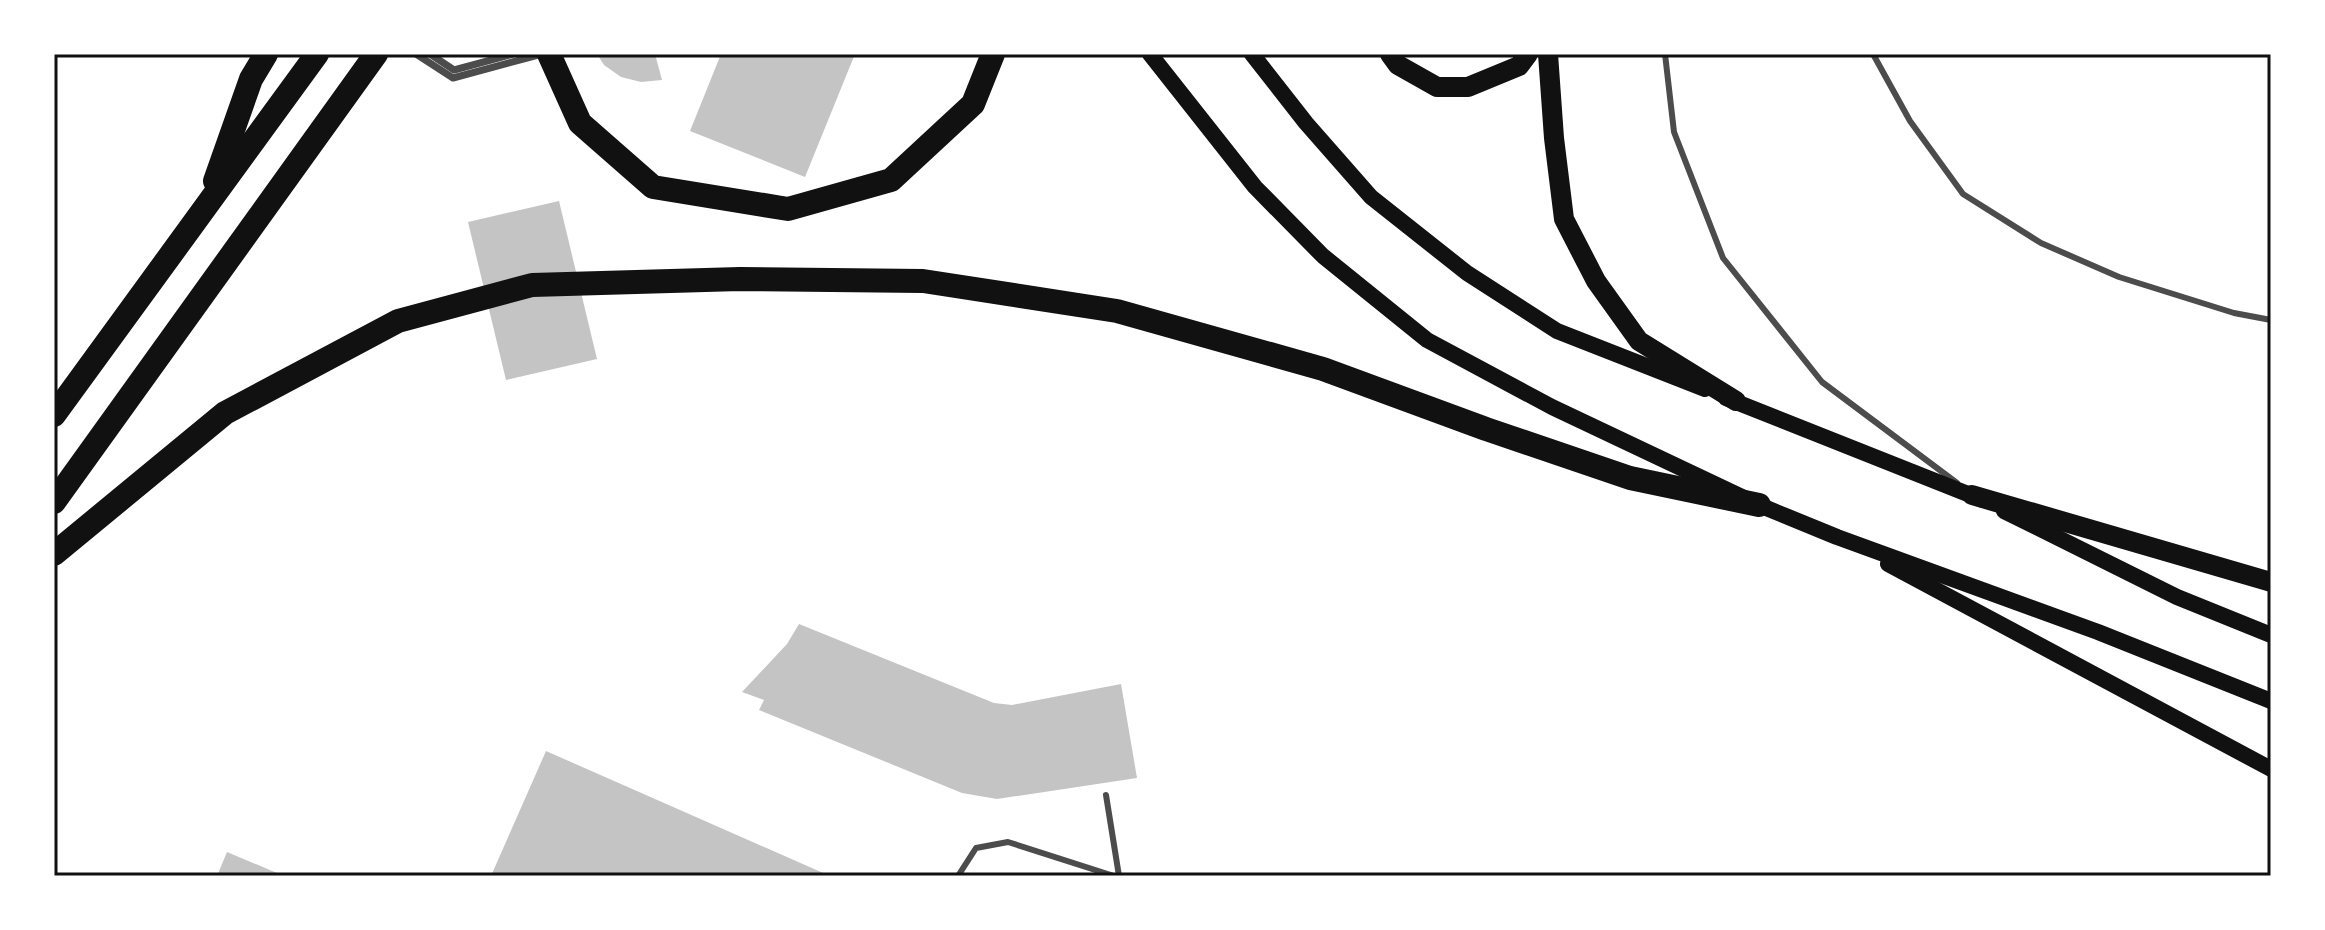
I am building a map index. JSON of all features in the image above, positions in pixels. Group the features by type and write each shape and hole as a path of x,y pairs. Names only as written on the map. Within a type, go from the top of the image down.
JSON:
{"highway":[{"path":"207,205 251,79 266,54"},
{"path":"54,415 317,54"},
{"path":"54,502 376,54"},
{"path":"549,54 580,123 653,187 788,209 891,180 973,104 993,54"},
{"path":"54,554 225,413 398,321 532,285 740,279 923,281 1117,311 1323,369 1630,478 1759,505"}],"main road":[{"path":"1150,54 1255,187 1323,256 1427,340 1552,407 1759,505 1837,537 2098,632 2271,701"},
{"path":"1252,54 1306,123 1371,197 1467,273 1557,331 1972,495 2177,597 2271,635"},
{"path":"1390,54 1398,65 1437,87 1468,87 1519,66 1528,54"},
{"path":"1548,54 1564,219 1596,281 1639,341 1736,401"},
{"path":"1972,495 2271,582"},
{"path":"1837,537 2271,769"}],"street":[{"path":"416,54 453,78 542,54"},
{"path":"430,54 454,70 513,54"}],"lane":[{"path":"1665,54 1674,132 1723,258 1822,382 1972,495"},
{"path":"1873,54 1910,121 1963,194 2041,243 2119,277 2234,313 2271,320"},
{"path":"958,876 976,848 1008,842 1116,876 1106,795"}],"building":[{"path":"597,54 655,54 662,80 641,82 621,77 604,65"},
{"path":"721,54 855,54 805,177 690,131"},
{"path":"559,201 597,359 506,380 468,222"},
{"path":"799,624 994,703 1012,705 1121,684 1137,778 997,799 962,793 759,710 764,700 742,692 787,644"},
{"path":"546,751 830,876 491,876"},
{"path":"227,852 284,876 217,876"}]}
